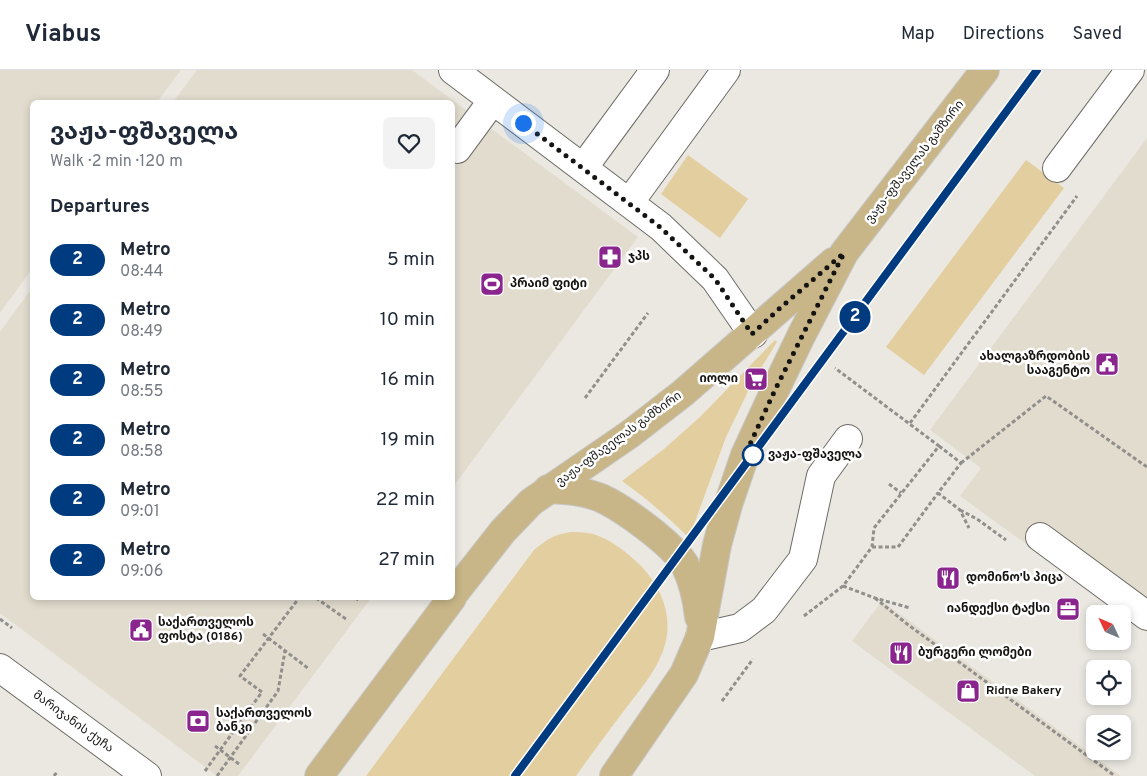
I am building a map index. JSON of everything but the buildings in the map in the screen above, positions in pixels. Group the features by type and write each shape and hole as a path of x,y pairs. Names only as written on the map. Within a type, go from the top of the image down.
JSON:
{"main road":[{"name":"ვაჟა-ფშაველას გამზირი","path":"614,776 684,674 697,645 717,545 745,455 775,390 844,253 985,70"},
{"name":"ვაჟა-ფშაველას გამზირი","path":"455,593 503,531 531,502 638,428 683,393 844,253"},
{"path":"548,490 574,490 601,498 636,520 668,546 678,556 689,573 698,605 700,634"},
{"name":"ვაჟა-ფშაველას გამზირი","path":"319,776 450,600"}],"street":[{"path":"453,70 660,227 715,279 752,334"},
{"path":"583,168 655,70"},
{"path":"629,203 726,70"},
{"path":"1058,168 1130,70"},
{"path":"457,149 493,100"},
{"path":"700,634 740,628 764,610 804,559 821,476 848,439"},
{"path":"1040,538 1147,616"},
{"name":"მარიჯანის ქუჩა","path":"0,668 147,776"}],"path":[{"path":"910,423 1078,195"},
{"path":"585,398 648,313"},
{"path":"835,368 961,463"},
{"path":"872,547 898,547 961,463 1046,396 1147,467"},
{"path":"874,528 938,446"},
{"path":"889,484 901,493"},
{"path":"938,493 960,510 977,519"},
{"path":"960,510 969,528"},
{"path":"843,586 910,608"},
{"path":"875,598 907,624 1116,776"},
{"path":"204,771 262,692 240,676 297,600"},
{"path":"319,600 346,619"},
{"path":"0,620 12,628"},
{"path":"262,634 309,669"},
{"path":"217,776 278,692 285,651"},
{"path":"215,746 238,764"}],"shaded area":[{"path":"0,70 181,70 158,100 30,100 30,272 0,313"},
{"path":"197,70 412,70 453,100 174,100"},
{"path":"455,102 638,237 455,484"},
{"path":"1147,138 1147,632 1131,620 1131,605 1110,605 960,496 981,468 930,430"},
{"path":"688,155 748,199 720,238 661,194"},
{"path":"1026,160 1064,188 924,375 886,347"},
{"path":"30,291 30,600 370,600 238,776 217,776 0,613 0,332"},
{"path":"775,340 777,342 753,381 726,437 689,538 657,508 622,481 664,449 700,417"},
{"path":"571,532 594,534 602,537 616,545 636,561 649,576 662,597 667,621 665,646 653,671 576,776 366,776 534,550 551,538"},
{"path":"882,601 1086,750 1086,760 1099,760 1121,776 1035,776 852,641"}],"metro line":[{"name":"2","path":"515,776 1037,70"}],"place":[{"name":"ჯპს","path":"610,257"},
{"name":"პრაიმ ფიტი","path":"492,284"},
{"name":"ახალგაზრდობის სააგენტო","path":"1107,364"},
{"name":"იოლი","path":"756,379"},
{"name":"ვაჟა-ფშაველა","path":"753,455"},
{"name":"დომინო'ს პიცა","path":"948,578"},
{"name":"იანდექსი ტაქსი","path":"1068,609"},
{"name":"საქართველოს ფოსტა (0186)","path":"141,630"},
{"name":"ბურგერი ლომები","path":"901,653"},
{"name":"Ridne Bakery","path":"968,691"},
{"name":"საქართველოს ბანკი","path":"198,721"}],"route":[{"path":"523,123 660,227 715,279 752,334 844,253 775,390 745,455 753,455"}]}
